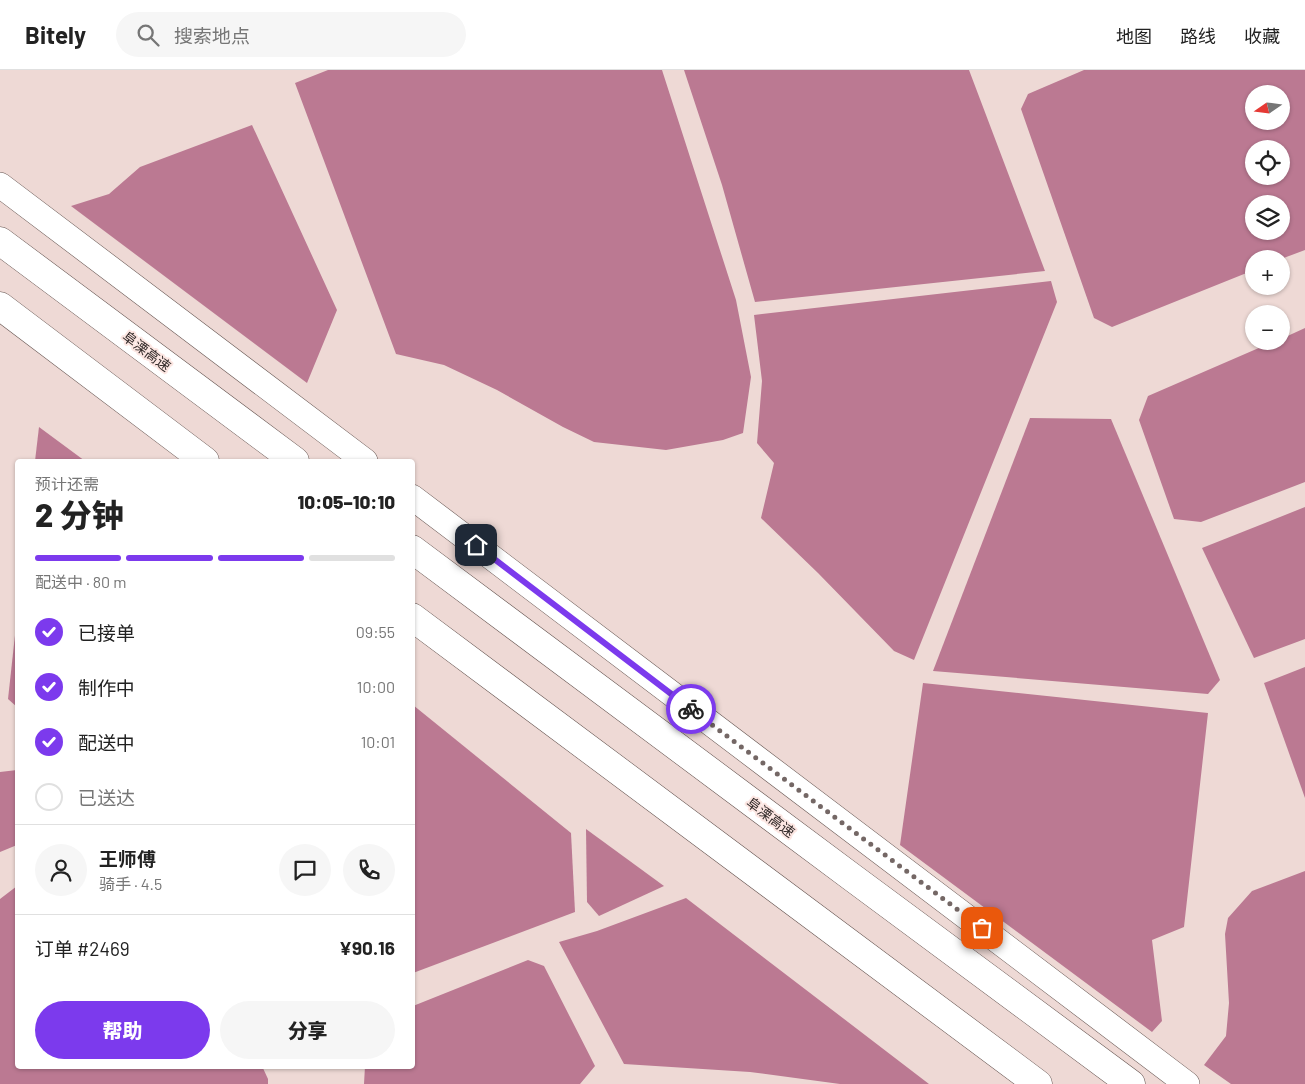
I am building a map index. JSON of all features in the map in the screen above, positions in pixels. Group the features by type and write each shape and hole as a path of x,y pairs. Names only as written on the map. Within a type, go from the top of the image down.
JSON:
{"highway":[{"name":"阜溧高速","path":"0,241 292,459"},
{"path":"0,306 202,459"},
{"name":"阜溧高速","path":"415,551 1131,1084"},
{"path":"415,619 1038,1084"}],"street":[{"path":"0,185 362,459"},
{"path":"415,499 1187,1084"}],"shaded area":[{"path":"328,70 662,70 736,300 751,377 743,433 723,440 666,450 594,442 497,390 444,365 396,354 295,83"},
{"path":"684,70 969,70 1045,271 755,302 722,185"},
{"path":"1084,70 1305,70 1305,250 1290,256 1290,250 1245,250 1245,274 1112,327 1094,318 1021,109 1028,94"},
{"path":"252,125 337,310 307,383 71,206 109,194 140,167"},
{"path":"1051,281 1057,302 914,660 894,651 761,518 774,463 757,443 762,381 754,315"},
{"path":"1305,328 1305,482 1201,522 1174,519 1139,420 1148,396 1254,350 1290,350 1290,335"},
{"path":"1030,418 1111,419 1220,680 1208,694 933,671"},
{"path":"39,427 82,459 35,459"},
{"path":"1305,507 1305,639 1254,658 1202,548"},
{"path":"15,635 15,705 8,699"},
{"path":"1305,667 1305,798 1264,683"},
{"path":"923,683 1208,713 1184,927 1152,940 1162,1021 1152,1032 900,845"},
{"path":"415,707 571,833 575,912 415,972"},
{"path":"15,770 15,846 0,852 0,772"},
{"path":"586,829 664,886 599,916 587,902"},
{"path":"1305,871 1305,1084 1231,1084 1204,1065 1226,1036 1229,1003 1225,934 1228,918 1252,891"},
{"path":"15,888 15,1069 263,1069 268,1084 0,1084 0,899"},
{"path":"686,898 929,1084 840,1084 750,1072 624,1064 559,942 597,931"},
{"path":"528,960 544,966 595,1066 580,1084 364,1084 365,1069 415,1069 415,1005"}],"way so far":[{"path":"691,709 982,928"}],"route":[{"path":"476,545 691,709"}]}
